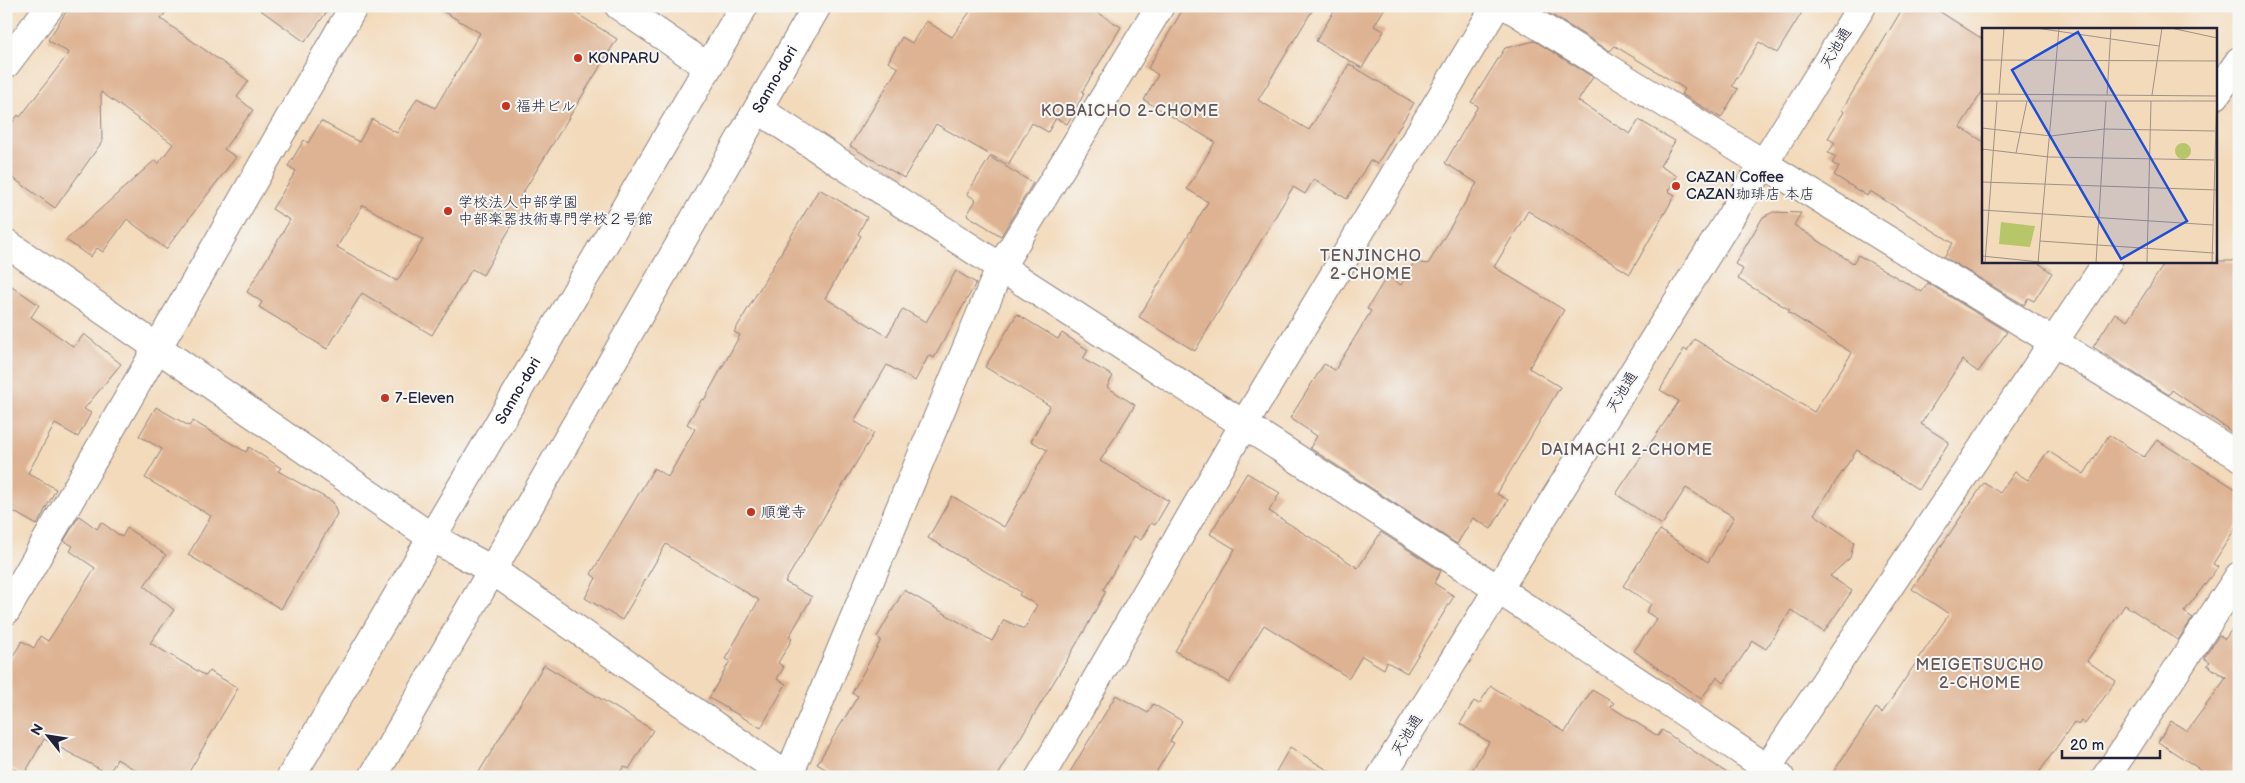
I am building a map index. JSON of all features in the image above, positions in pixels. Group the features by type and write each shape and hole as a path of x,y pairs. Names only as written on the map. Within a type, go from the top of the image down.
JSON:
{"street":[{"path":"6,64 50,6"},
{"path":"6,611 354,6"},
{"path":"619,6 708,67"},
{"name":"Sanno-dori","path":"291,777 744,6"},
{"name":"Sanno-dori","path":"372,777 818,6"},
{"path":"6,243 431,537 492,570 788,777 1000,268 1160,6"},
{"path":"1040,777 1243,426 1496,6"},
{"path":"1507,6 2239,456"},
{"name":"天池通","path":"1381,777 1862,6"},
{"path":"2218,92 2239,61"},
{"path":"758,109 1498,590 1769,774 2107,262"},
{"path":"2106,777 2239,576"}],"building":[{"path":"70,6 170,6 161,19 249,81 237,97 253,110 224,149 236,157 166,249 127,219 103,252 97,248 90,257 66,240 155,160 158,164 173,144 101,92 102,142 55,208 6,173 6,131 18,115 20,117 69,53 48,40"},
{"path":"255,6 331,6 305,42"},
{"path":"434,6 565,6 617,39 519,199 525,203 483,275 472,269 432,335 362,293 327,349 259,307 262,302 247,292 290,220 272,209 296,171 288,166 304,140 308,143 321,121 359,142 372,119 397,133 417,98 435,108 480,33","holes":["363,205 423,240 397,281 337,247"]},
{"path":"974,6 1087,6 1121,27 1082,92 1084,94 1067,124 1056,118 1048,132 1032,123 1008,165 936,124 904,178 850,146 898,68 888,62 902,37 912,43 926,21 952,37"},
{"path":"1185,6 1315,6 1258,100 1309,130 1349,64 1414,103 1377,164 1370,160 1347,199 1314,179 1305,194 1293,187 1195,351 1139,317 1208,202 1187,189 1215,142 1144,100 1158,75 1148,68"},
{"path":"1337,6 1386,6 1374,26 1384,31 1362,68 1316,41"},
{"path":"1537,6 1806,6 1777,53 1759,42 1732,86 1738,89 1721,118 1681,94 1685,89 1615,46 1610,51"},
{"path":"1904,6 1931,6 1982,39 1982,92 1960,127 1982,141 1982,262 2037,262 2052,273 2034,301 2028,298 2024,305 1944,257 1953,243 1870,191 1867,196 1834,175 1839,167 1832,163 1836,157 1828,153 1835,143 1828,138 1844,112 1842,110"},
{"path":"1535,41 1593,77 1578,101 1630,134 1639,120 1675,141 1660,166 1677,176 1668,191 1675,195 1630,274 1528,211 1494,267 1564,310 1529,368 1560,387 1497,494 1508,500 1491,529 1473,518 1457,544 1310,448 1317,436 1290,418 1324,364 1335,370 1371,311 1367,309 1387,276 1401,285 1414,262 1428,264 1477,183 1445,163 1478,106 1471,102 1505,48"},
{"path":"990,157 1033,183 1001,236 967,215 976,200 967,194"},
{"path":"819,189 867,217 858,234 861,236 825,298 887,336 903,309 926,322 956,271 976,283 934,358 929,355 915,381 887,365 854,421 874,433 785,582 812,597 789,637 792,639 778,663 784,667 777,679 786,684 761,728 709,698 730,661 725,659 759,600 666,544 622,620 585,598 596,578 591,574 654,468 668,477 695,429 687,424 702,399 704,400 740,335 734,332"},
{"path":"1773,212 1801,213 1794,225 1853,263 1858,255 1922,292 1928,283 2007,332 1978,372 1962,360 1921,424 1949,442 1919,490 1857,450 1814,514 1854,542 1850,558 1830,576 1852,591 1824,632 1791,610 1766,649 1753,641 1724,683 1717,677 1701,699 1634,651 1657,619 1646,612 1651,604 1623,586 1660,530 1708,562 1734,517 1686,488 1662,525 1616,494 1679,401 1660,390 1684,349 1687,351 1694,339 1814,412 1852,353 1788,312 1790,310 1738,279 1743,269 1735,264 1763,217"},
{"path":"2239,261 2239,437 2172,390 2169,395 2093,347 2115,313 2127,321 2165,262"},
{"path":"6,282 39,305 31,317 74,347 84,334 121,364 84,409 91,413 78,437 55,424 28,473 56,489 37,525 9,509 6,513"},
{"path":"1017,314 1058,339 1062,333 1088,350 1083,359 1113,376 1107,387 1135,405 1100,461 1169,501 1155,525 1151,523 1141,540 1134,536 1103,590 1106,591 1086,628 997,777 839,777 817,764 858,696 852,693 881,640 877,637 904,590 992,641 1004,620 1024,629 1037,605 1019,595 1021,592 928,538 952,496 1004,527 1047,450 1031,441 1050,406 985,367"},
{"path":"156,407 189,426 193,421 246,452 249,447 281,468 278,471 333,502 337,514 281,609 188,555 211,516 145,478 162,449 139,436"},
{"path":"2109,435 2144,457 2157,440 2239,491 2239,522 2213,564 2218,567 2184,612 2193,618 2178,640 2125,605 2087,661 2116,681 2085,724 2081,721 2078,725 2074,722 2036,777 1830,777 1876,708 1882,713 1949,614 1912,589 1984,483 2000,493 2015,472 2028,480 2048,451 2084,474"},
{"path":"1247,473 1280,493 1269,511 1358,568 1381,532 1441,571 1434,583 1454,596 1407,673 1387,662 1384,669 1362,656 1349,678 1264,625 1229,683 1175,651 1235,549 1210,534"},
{"path":"79,516 97,529 101,522 122,537 127,528 166,555 144,586 174,610 150,643 206,676 209,671 238,688 186,777 147,777 117,759 109,774 44,739 24,775 6,764 6,668 22,641 34,648 40,636 48,641 95,568 70,551 73,546 64,541"},
{"path":"2239,619 2239,777 2212,777 2158,742 2171,721 2187,731 2226,678 2207,665 2210,662 2204,658 2219,635 2225,639"},
{"path":"544,665 653,730 629,769 624,766 617,777 476,777"},
{"path":"1491,686 1565,732 1592,690 1614,703 1611,707 1658,736 1662,730 1733,777 1468,777 1489,742 1460,724 1474,701 1479,704"},
{"path":"1116,695 1148,713 1153,704 1182,721 1170,741 1174,743 1153,777 1067,777"},
{"path":"1290,747 1339,777 1273,777"}],"place":[{"name":"KONPARU","path":"578,58"},
{"name":"福井ビル","path":"506,106"},
{"name":"CAZAN Coffee CAZAN珈琲店 本店","path":"1676,186"},
{"name":"学校法人中部学園 中部楽器技術専門学校２号館","path":"448,211"},
{"name":"7-Eleven","path":"385,398"},
{"name":"順覚寺","path":"751,512"}],"district":[{"name":"KOBAICHO 2-CHOME","path":"1130,111"},
{"name":"TENJINCHO 2-CHOME","path":"1371,265"},
{"name":"DAIMACHI 2-CHOME","path":"1627,450"},
{"name":"MEIGETSUCHO 2-CHOME","path":"1980,674"}]}
